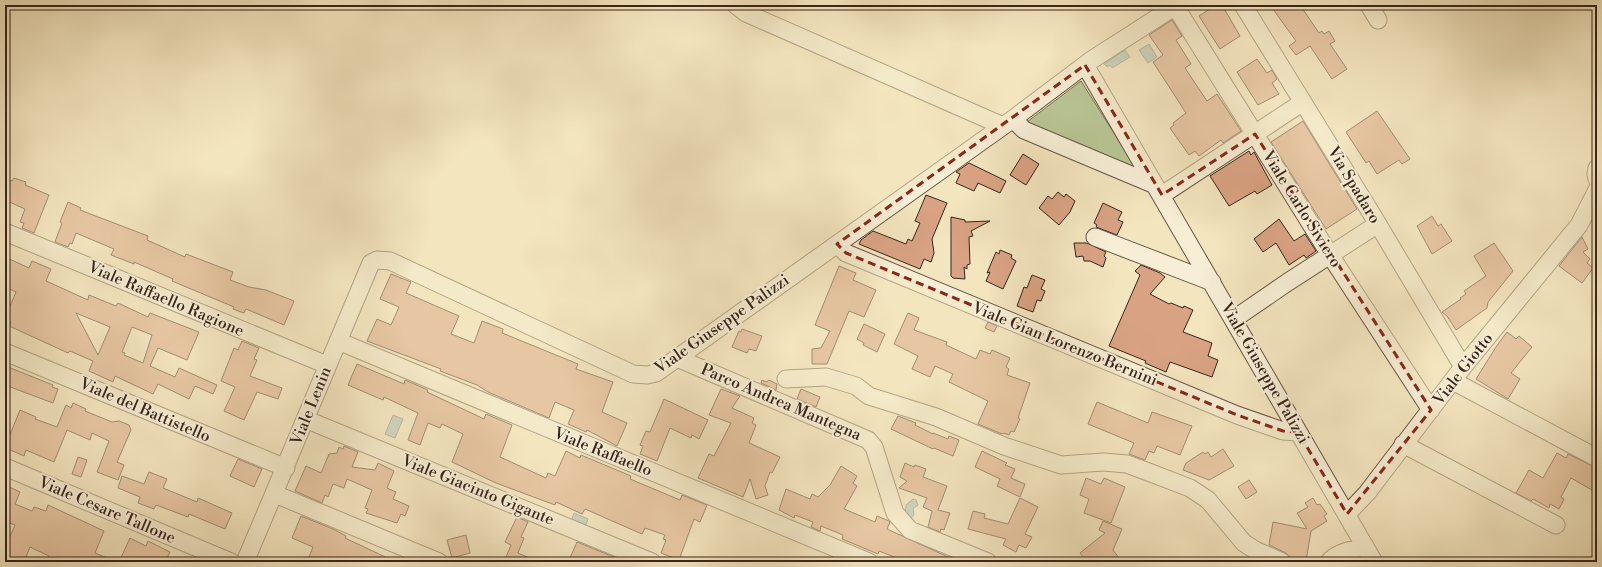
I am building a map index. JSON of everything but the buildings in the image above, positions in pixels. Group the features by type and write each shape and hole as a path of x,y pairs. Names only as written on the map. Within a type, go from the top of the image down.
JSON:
{"street":[{"path":"736,5 746,13 1008,122 1158,190 1255,134 1303,102"},
{"name":"Via Spadaro","path":"1243,5 1378,224 1458,374"},
{"path":"1369,5 1378,20"},
{"path":"1085,65 1176,6"},
{"name":"Viale Carlo Siviero","path":"1176,6 1330,255 1431,410"},
{"name":"Viale Giuseppe Palizzi","path":"384,259 633,374 647,375 656,373 1008,122 1085,65 1374,562"},
{"path":"1597,168 1597,178"},
{"name":"Viale Giotto","path":"1347,514 1367,493 1458,374 1579,224 1597,190"},
{"path":"1234,319 1378,224"},
{"name":"Viale Raffaello Ragione","path":"5,232 327,365"},
{"path":"1095,237 1212,282"},
{"name":"Viale Gian Lorenzo Bernini","path":"837,244 846,253 1237,415 1283,430 1298,432"},
{"name":"Viale Lenin","path":"245,562 286,468 327,365 371,263 384,259"},
{"name":"Viale Raffaello","path":"338,341 869,562"},
{"name":"Viale del Battistello","path":"5,352 286,468"},
{"name":"Parco Andrea Mantegna","path":"677,358 868,440 874,447 895,513 910,530 988,562"},
{"path":"1458,374 1597,458"},
{"path":"786,379 826,377 856,386 869,396 936,417 1004,446 1061,465 1103,462 1127,464 1190,488 1208,500 1244,543 1255,550 1282,562"},
{"name":"Viale Giacinto Gigante","path":"305,419 652,562"},
{"path":"1403,444 1556,525"},
{"name":"Viale Cesare Tallone","path":"5,467 231,562"},
{"path":"275,494 439,562"},
{"path":"1330,560 1362,541"}],"highlighted area":[{"path":"1085,65 1162,195 1255,134 1431,410 1347,514 1298,432 1283,431 1237,415 846,253 837,244"}],"green space":[{"path":"1081,81 1138,171 1027,122"}],"water":[{"path":"1149,44 1157,57 1148,63 1139,50"},
{"path":"1125,50 1130,57 1112,68 1110,65 1107,67 1104,64"},
{"path":"393,415 403,419 395,438 385,434"},
{"path":"913,499 916,500 918,505 913,509 914,515 911,518 905,514 906,505"},
{"path":"574,513 588,519 585,527 571,521"}]}
